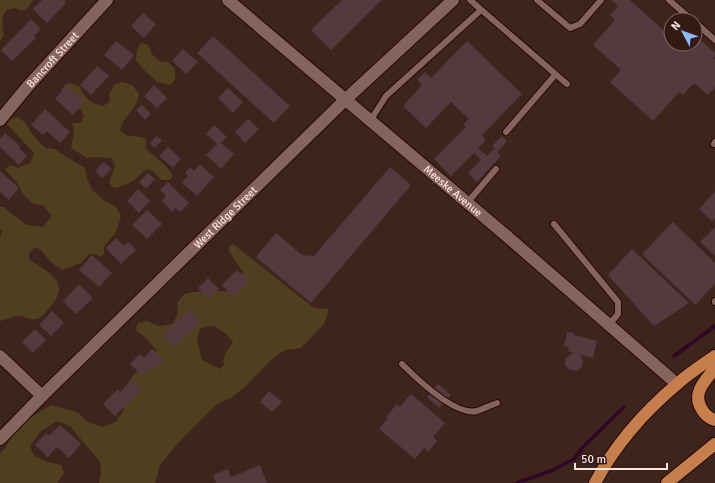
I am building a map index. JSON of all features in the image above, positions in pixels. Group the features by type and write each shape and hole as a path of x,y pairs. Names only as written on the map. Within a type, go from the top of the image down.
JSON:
{"main road":[{"path":"595,483 604,466 622,440 647,411 677,384 715,356"},
{"path":"715,368 701,386 698,393 698,399 703,412 707,417 715,420"},
{"path":"667,483 715,444"}],"street":[{"name":"Bancroft Street","path":"0,120 107,0"},
{"name":"Meeske Avenue","path":"228,0 677,384"},
{"name":"West Ridge Street","path":"0,439 42,396 345,100 453,0"},
{"path":"0,356 42,396"}],"lane":[{"path":"470,0 567,84"},
{"path":"537,0 570,28 580,24 601,0"},
{"path":"669,0 683,12"},
{"path":"370,121 386,96 481,10"},
{"path":"703,29 715,40"},
{"path":"506,132 555,75"},
{"path":"467,203 496,169"},
{"path":"554,224 618,302 618,314 609,325"},
{"path":"402,364 441,398 463,410 476,411 497,403"}],"shaded area":[{"path":"0,0 33,0 29,7 22,11 15,8 6,10 2,22 4,35 0,41"},
{"path":"141,43 148,45 152,54 159,61 168,62 175,69 175,80 170,85 157,82 136,60 137,50"},
{"path":"122,82 132,85 139,94 136,104 124,120 120,130 126,135 146,138 146,149 166,166 173,176 170,180 161,180 153,171 146,169 132,182 114,188 109,183 115,166 111,158 87,158 71,148 74,131 72,123 81,123 84,116 81,110 63,97 61,90 65,85 70,83 79,86 91,102 103,106 110,102 109,94 114,85"},
{"path":"17,117 25,122 32,134 45,148 54,149 85,168 87,179 93,191 105,201 116,207 121,216 116,232 104,247 104,254 101,257 96,254 89,254 81,263 62,270 52,263 39,248 34,248 29,253 29,259 53,276 59,288 58,294 47,311 39,318 30,319 23,316 18,316 0,321 0,237 2,231 0,229 0,207 4,207 27,225 43,227 52,216 44,206 32,203 23,194 18,184 5,169 10,165 18,168 30,163 34,153 7,124 12,118"},
{"path":"233,244 314,308 329,309 324,324 301,348 285,350 272,359 245,387 231,398 217,404 178,443 160,465 155,483 99,483 101,472 100,462 70,426 57,421 41,431 30,446 34,456 48,462 61,465 64,473 57,483 0,483 0,453 18,428 32,417 52,405 77,412 88,422 102,427 116,422 124,409 125,388 134,374 152,359 156,350 145,337 135,330 138,323 147,321 159,326 173,324 178,312 177,303 184,294 193,292 227,291 239,280 243,272 229,251 229,247","holes":["214,326 226,334 233,342 226,352 223,360 224,365 220,369 202,360 197,338 201,328"]}],"building":[{"path":"42,0 66,0 64,1 66,3 47,23 33,9"},
{"path":"342,0 382,0 331,50 311,30"},
{"path":"611,0 630,0 663,30 663,52 703,52 703,42 715,53 713,58 715,60 715,87 708,95 694,83 683,95 679,92 653,121 610,82 621,70 593,45 615,20 610,15 618,6"},
{"path":"143,13 156,24 144,38 131,26"},
{"path":"31,19 41,29 34,36 36,38 12,61 1,50"},
{"path":"213,36 290,106 274,123 197,53"},
{"path":"116,41 134,55 122,70 104,55"},
{"path":"467,41 522,94 482,135 486,140 478,148 487,156 495,148 492,146 502,136 507,141 497,152 501,156 477,182 468,173 481,160 474,153 451,176 434,159 466,127 463,124 469,119 451,102 426,128 403,106 422,85 417,80 425,72 431,78"},
{"path":"183,49 198,62 186,74 172,61"},
{"path":"97,66 109,76 91,95 80,85"},
{"path":"67,85 85,101 73,115 55,99"},
{"path":"154,85 167,98 157,108 144,96"},
{"path":"228,88 243,102 233,113 218,98"},
{"path":"142,105 151,114 145,120 136,110"},
{"path":"45,109 70,132 60,143 47,131 43,135 31,125"},
{"path":"248,119 259,129 245,143 235,132"},
{"path":"214,125 227,137 221,143 234,154 221,169 206,155 217,144 206,134"},
{"path":"5,133 20,146 19,148 27,156 19,165 0,147 0,139"},
{"path":"157,136 162,141 154,148 150,143"},
{"path":"168,147 181,159 173,168 159,156"},
{"path":"104,162 112,169 102,178 95,171"},
{"path":"200,164 214,177 197,196 182,183 188,176 185,173 190,167 194,171"},
{"path":"390,167 411,185 311,303 256,257 276,233 302,255 314,256"},
{"path":"0,171 19,188 9,200 0,192"},
{"path":"148,173 155,179 146,189 139,182"},
{"path":"168,182 189,203 180,212 176,208 172,212 162,201 166,196 160,190"},
{"path":"138,189 150,201 139,213 127,201"},
{"path":"715,191 715,218 712,221 699,209"},
{"path":"147,210 162,224 147,239 132,225"},
{"path":"673,222 715,263 715,284 695,305 642,254"},
{"path":"715,227 715,256 700,242"},
{"path":"116,238 124,246 128,242 136,250 121,264 106,248"},
{"path":"632,249 689,303 654,326 608,275"},
{"path":"92,255 112,273 99,287 79,270"},
{"path":"237,270 249,282 233,297 222,285"},
{"path":"208,278 219,289 209,299 198,288"},
{"path":"79,284 93,298 76,314 63,301"},
{"path":"190,309 201,321 174,347 162,336"},
{"path":"52,311 64,323 51,336 39,325"},
{"path":"35,329 46,340 33,353 22,342"},
{"path":"567,332 597,341 593,358 579,354 583,362 582,367 577,371 568,369 565,364 566,358 573,353 568,351 569,347 564,346"},
{"path":"152,349 164,360 155,369 152,367 143,376 130,364 140,354 144,358"},
{"path":"133,380 142,389 115,416 103,404 118,389 120,392"},
{"path":"438,384 451,395 439,408 427,397"},
{"path":"269,391 282,402 272,412 260,402"},
{"path":"411,394 445,423 433,437 437,441 428,452 424,448 415,459 379,429 388,418 386,417 397,404 400,407"},
{"path":"60,425 81,444 69,458 57,447 48,457 35,445 46,433 49,436"},
{"path":"260,465 267,483 216,483 213,475 228,469 231,477"}],"waterway":[{"path":"674,356 715,326"},
{"path":"517,483 553,470 574,459 584,446 624,407"}]}
